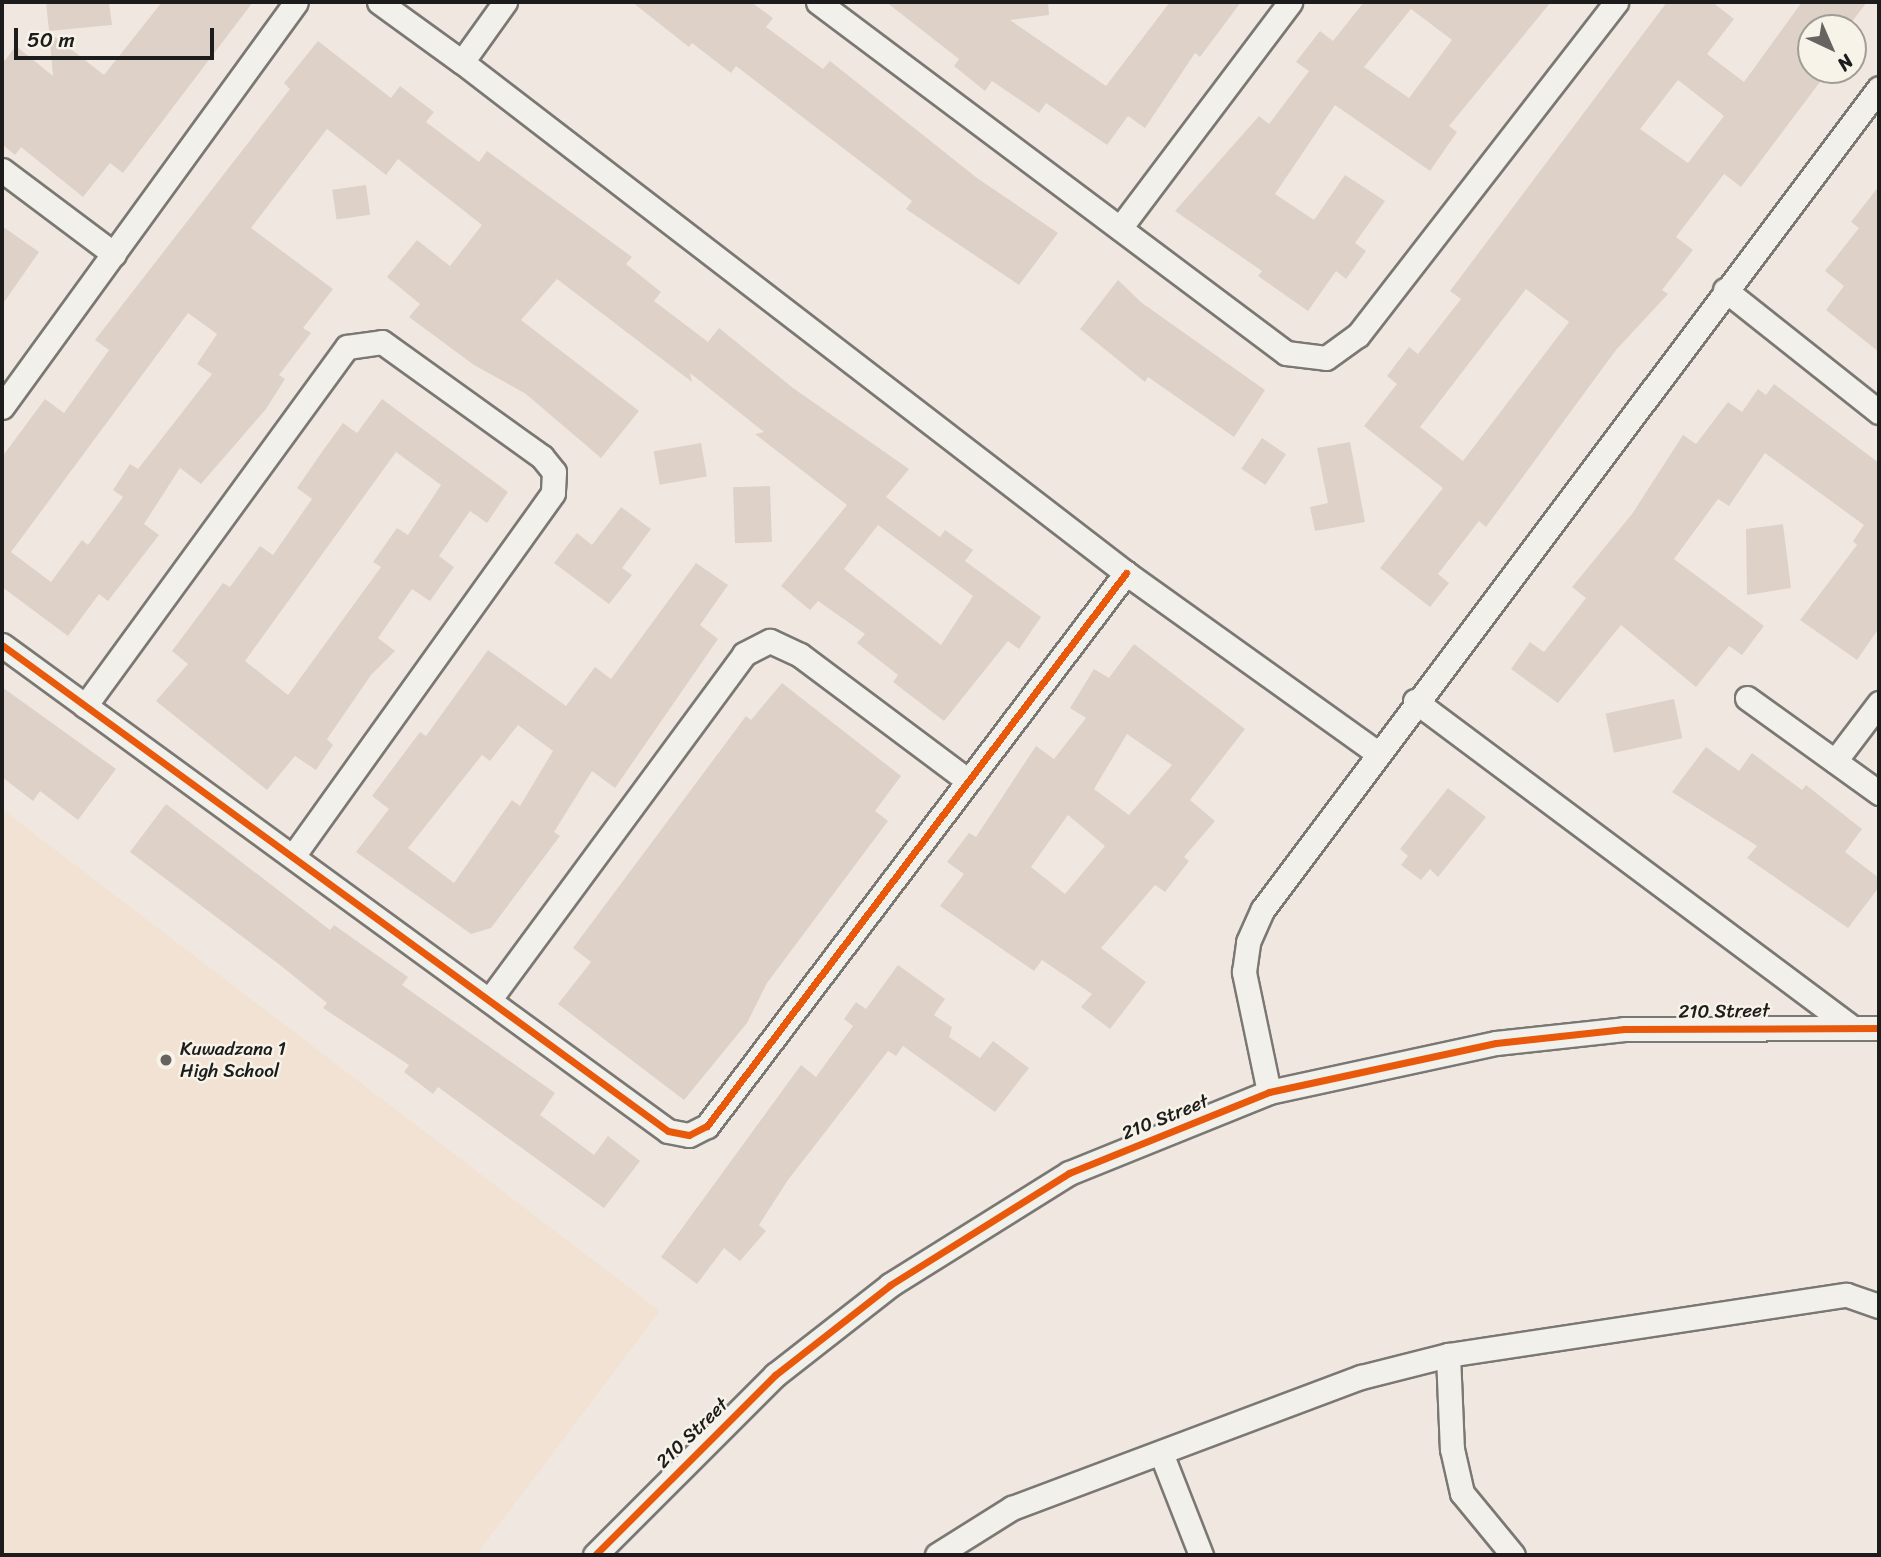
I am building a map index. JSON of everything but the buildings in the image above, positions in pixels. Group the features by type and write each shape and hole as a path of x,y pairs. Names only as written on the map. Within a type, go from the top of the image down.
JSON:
{"street":[{"path":"2,407 296,2"},
{"path":"379,2 462,62 1126,573 1376,752"},
{"path":"462,62 505,2"},
{"path":"818,2 1286,353 1326,358 1358,335 1616,2"},
{"path":"1120,228 1290,2"},
{"path":"1269,1092 1244,972 1248,942 1263,909 1376,752 1879,88"},
{"path":"2,170 114,254"},
{"path":"1725,290 1879,412"},
{"path":"85,706 347,346 382,342 542,457 555,472 553,493 293,856"},
{"path":"2,645 668,1131 689,1135 707,1126 966,779 1126,573"},
{"path":"490,999 744,654 770,641 800,655 966,779"},
{"path":"1747,698 1879,793"},
{"path":"1415,701 1850,1026"},
{"path":"1835,761 1879,702"},
{"name":"210 Street","path":"595,1555 775,1375 890,1285 1069,1173 1269,1092 1562,1034 1850,1026 1879,1028"},
{"path":"937,1555 1012,1508 1362,1377 1448,1355 1847,1296 1879,1306"},
{"path":"1448,1355 1452,1449 1462,1493 1513,1555"},
{"path":"1161,1453 1201,1555"}],"shaded area":[{"name":"Kuwadzana 1 High School","path":"2,809 660,1311 476,1555 2,1555"}],"cycle path":[{"path":"2,645 668,1131 689,1135 707,1126 1126,573"},
{"path":"595,1555 775,1375 890,1285 1069,1173 1269,1092 1496,1043 1624,1029 1879,1028"}],"place":[{"name":"Kuwadzana 1 High School","path":"166,1060"}]}
